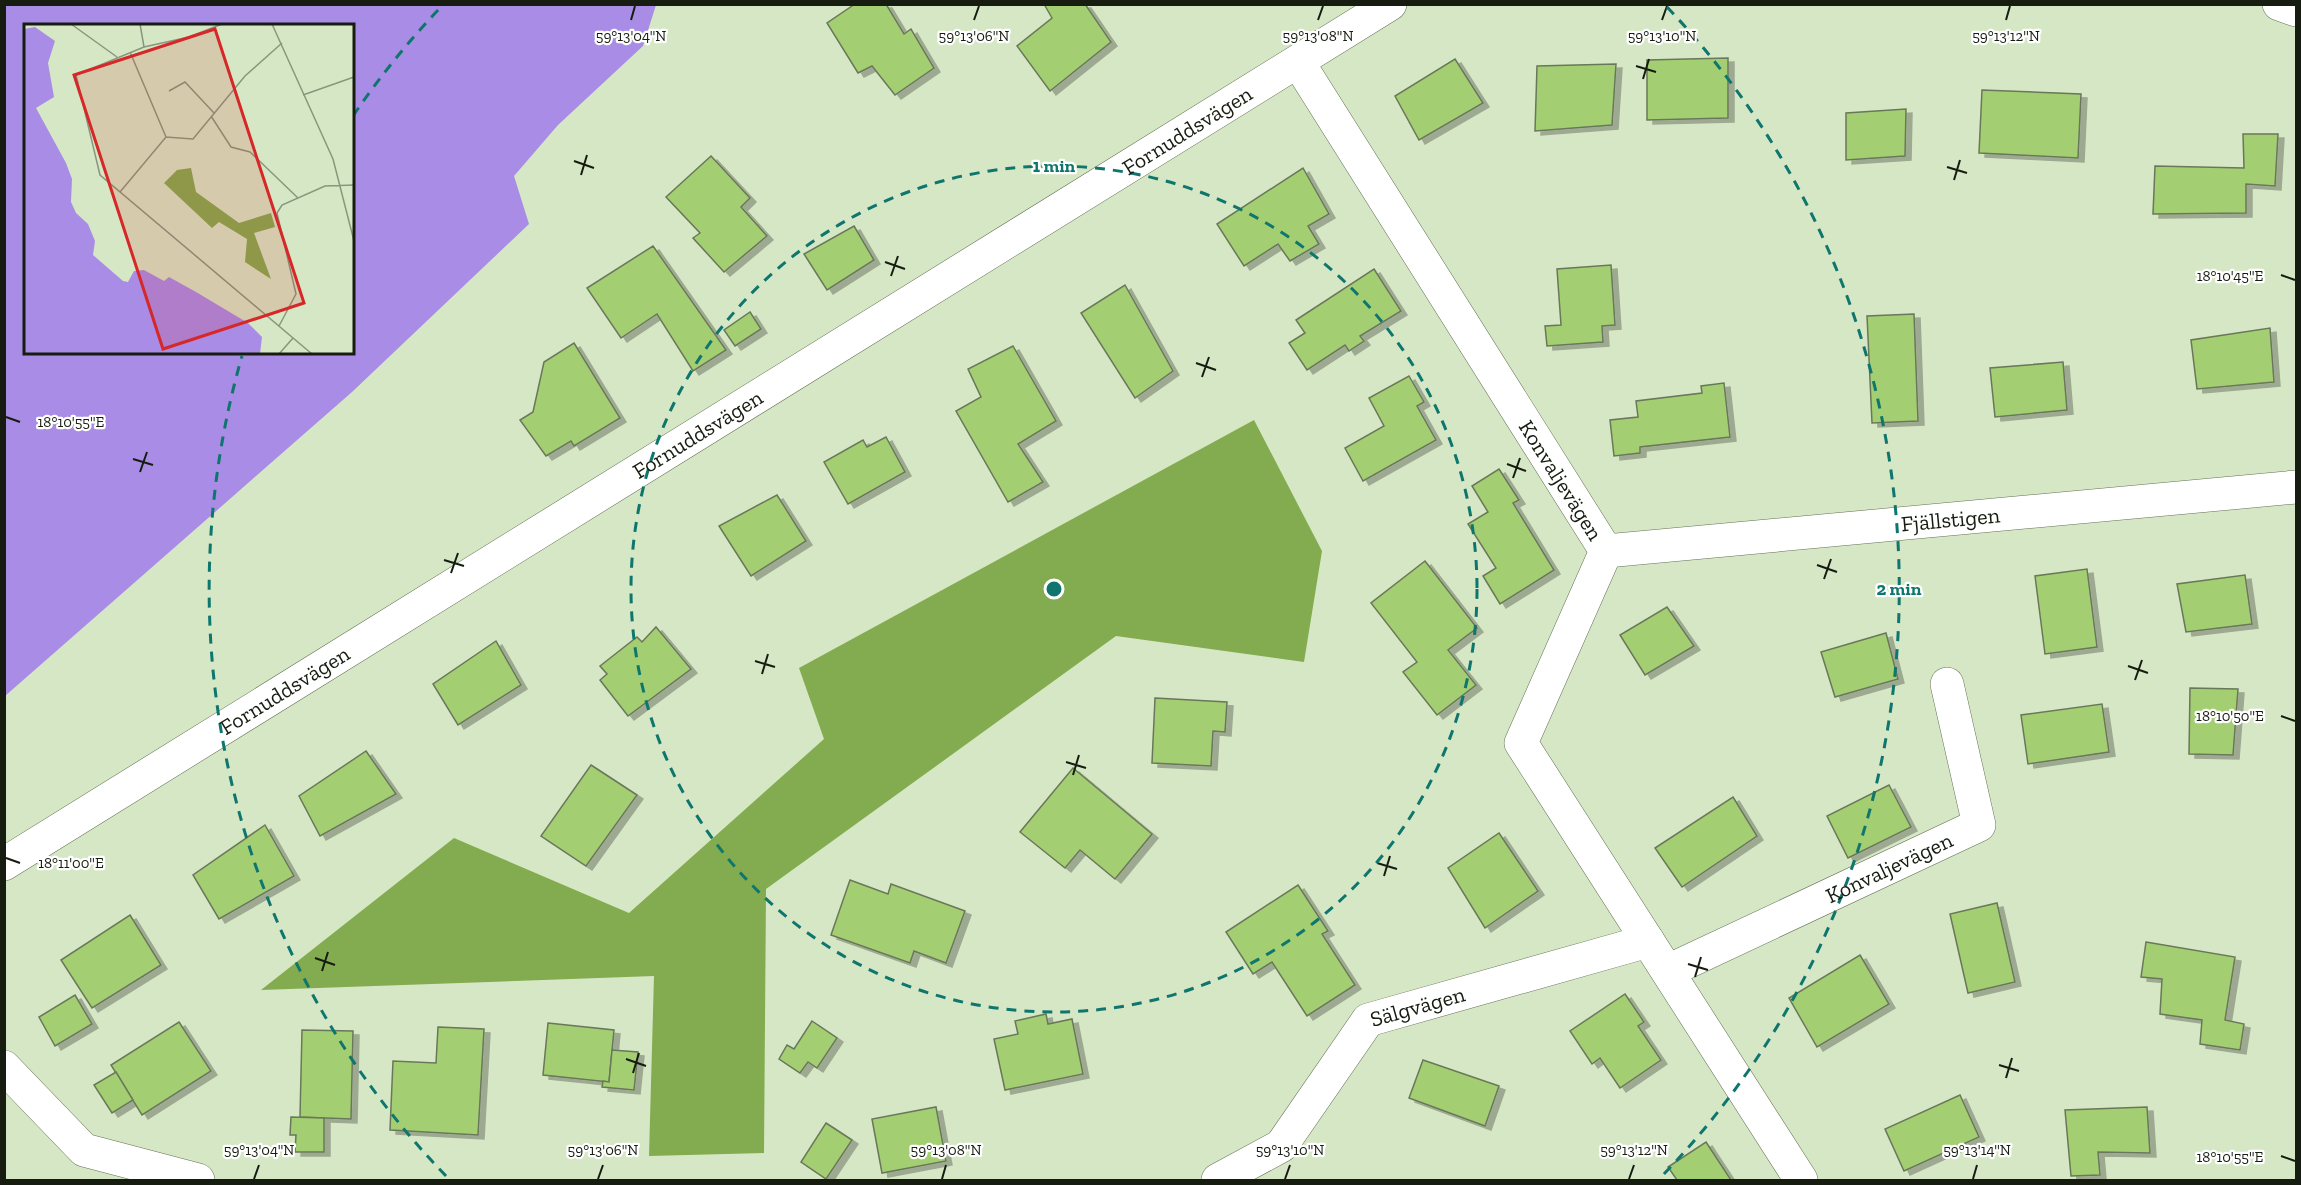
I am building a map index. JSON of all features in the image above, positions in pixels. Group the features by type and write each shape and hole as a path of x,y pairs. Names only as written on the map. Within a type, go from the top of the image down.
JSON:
{"street":[{"name":"Fornuddsvägen","path":"4,864 1390,4"},
{"path":"2279,4 2296,10"},
{"name":"Konvaljevägen","path":"1298,62 1606,551 1521,743 1801,1180"},
{"name":"Fjällstigen","path":"1606,551 2296,487"},
{"name":"Konvaljevägen","path":"1668,971 1979,825 1947,684"},
{"name":"Sälgvägen","path":"1218,1180 1281,1146 1368,1020 1648,941"},
{"path":"4,1067 84,1150 198,1180"}],"green space":[{"path":"1254,420 1322,551 1304,662 1116,636 766,889 764,1153 649,1156 654,976 261,990 454,838 629,913 824,739 799,668"}],"shaded area":[{"path":"5,4 656,5 643,46 558,125 514,176 529,224 352,392 5,696"}],"building":[{"path":"855,4 886,4 904,34 911,29 934,68 895,95 872,66 858,73 827,23"},
{"path":"1044,4 1085,4 1111,42 1050,91 1017,46 1052,18"},
{"path":"1728,58 1728,118 1647,120 1647,60"},
{"path":"1455,59 1483,103 1419,140 1395,96"},
{"path":"1616,64 1612,125 1535,131 1537,66"},
{"path":"1982,90 2081,94 2078,158 1979,153"},
{"path":"1906,109 1905,156 1846,160 1846,113"},
{"path":"2243,134 2278,134 2275,186 2246,184 2246,213 2153,214 2155,166 2244,168"},
{"path":"711,156 750,198 741,207 767,236 724,272 693,238 700,233 666,197"},
{"path":"1303,168 1329,214 1308,226 1319,244 1290,261 1278,244 1244,266 1217,224"},
{"path":"854,226 874,260 827,290 804,254"},
{"path":"653,246 726,350 693,371 657,314 621,338 587,288"},
{"path":"1611,265 1615,325 1602,326 1603,342 1547,346 1545,326 1561,325 1557,269"},
{"path":"1374,269 1401,311 1360,336 1364,341 1349,351 1345,345 1307,370 1289,343 1305,333 1296,320"},
{"path":"1125,285 1173,371 1135,398 1081,313"},
{"path":"750,312 761,329 735,346 724,330"},
{"path":"1914,314 1918,421 1872,423 1867,316"},
{"path":"2270,328 2274,382 2197,389 2191,340"},
{"path":"574,343 620,418 574,446 571,441 546,456 520,420 533,412 544,362"},
{"path":"1013,346 1056,421 1018,444 1043,482 1008,502 956,411 981,397 968,369"},
{"path":"2063,362 2067,410 1995,417 1990,368"},
{"path":"1409,376 1424,402 1417,406 1436,440 1363,481 1345,448 1384,426 1369,398"},
{"path":"1724,383 1730,437 1640,447 1640,453 1614,456 1610,420 1638,417 1636,401 1702,393 1701,386"},
{"path":"886,437 905,472 848,504 824,462 863,440 867,447"},
{"path":"1499,469 1519,500 1513,503 1554,570 1500,604 1483,576 1496,568 1468,524 1488,512 1472,486"},
{"path":"777,495 806,541 751,576 719,526"},
{"path":"1425,561 1477,628 1448,650 1476,685 1437,715 1403,672 1417,662 1371,603"},
{"path":"2087,569 2097,647 2045,654 2035,576"},
{"path":"2245,575 2252,624 2186,632 2177,584"},
{"path":"1667,607 1694,646 1645,675 1620,635"},
{"path":"656,627 691,669 628,716 600,680 607,674 600,666 637,637 642,642"},
{"path":"1886,633 1898,679 1835,697 1821,652"},
{"path":"496,641 521,685 458,725 433,684"},
{"path":"2190,688 2238,689 2233,755 2189,754"},
{"path":"1155,698 1227,702 1225,732 1213,731 1211,766 1152,763"},
{"path":"2102,704 2109,752 2028,764 2021,715"},
{"path":"366,751 396,794 320,836 299,796"},
{"path":"591,765 637,795 586,866 541,836"},
{"path":"1073,768 1152,834 1115,879 1080,850 1065,868 1020,832"},
{"path":"1889,785 1911,827 1848,858 1827,816"},
{"path":"1733,797 1757,836 1682,887 1655,848"},
{"path":"265,825 294,876 219,919 193,875"},
{"path":"1499,833 1538,891 1485,928 1448,868"},
{"path":"850,880 888,894 891,884 965,911 946,963 914,951 910,963 831,935"},
{"path":"1298,885 1328,931 1322,934 1355,985 1307,1016 1272,962 1253,974 1226,932"},
{"path":"1997,903 2015,982 1968,993 1950,914"},
{"path":"130,915 161,965 92,1008 61,960"},
{"path":"2146,942 2235,957 2225,1020 2244,1024 2240,1050 2200,1044 2202,1020 2160,1014 2162,979 2141,977"},
{"path":"1860,955 1889,1004 1817,1047 1789,998"},
{"path":"1625,994 1644,1022 1638,1026 1661,1060 1620,1088 1600,1058 1592,1064 1570,1031"},
{"path":"75,995 92,1024 55,1046 39,1017"},
{"path":"1046,1014 1048,1024 1072,1019 1083,1074 1005,1090 994,1039 1018,1034 1015,1021"},
{"path":"812,1021 837,1038 817,1068 808,1062 800,1073 779,1059 787,1045 794,1049"},
{"path":"179,1022 211,1071 142,1115 111,1065"},
{"path":"548,1023 614,1030 609,1082 543,1075"},
{"path":"438,1027 484,1029 478,1135 390,1130 393,1061 436,1063"},
{"path":"302,1030 353,1031 351,1119 300,1117"},
{"path":"612,1050 638,1052 634,1090 602,1087 603,1081 609,1082"},
{"path":"1423,1060 1499,1086 1485,1126 1409,1098"},
{"path":"116,1072 133,1100 112,1113 94,1085"},
{"path":"1960,1095 1979,1137 1904,1171 1885,1129"},
{"path":"936,1107 946,1161 882,1173 872,1119"},
{"path":"2147,1107 2150,1153 2098,1152 2100,1175 2071,1176 2065,1110"},
{"path":"291,1117 324,1118 324,1152 295,1152 296,1135 290,1135"},
{"path":"826,1123 852,1140 826,1179 801,1162"},
{"path":"1706,1142 1731,1180 1677,1180 1668,1167"}]}
